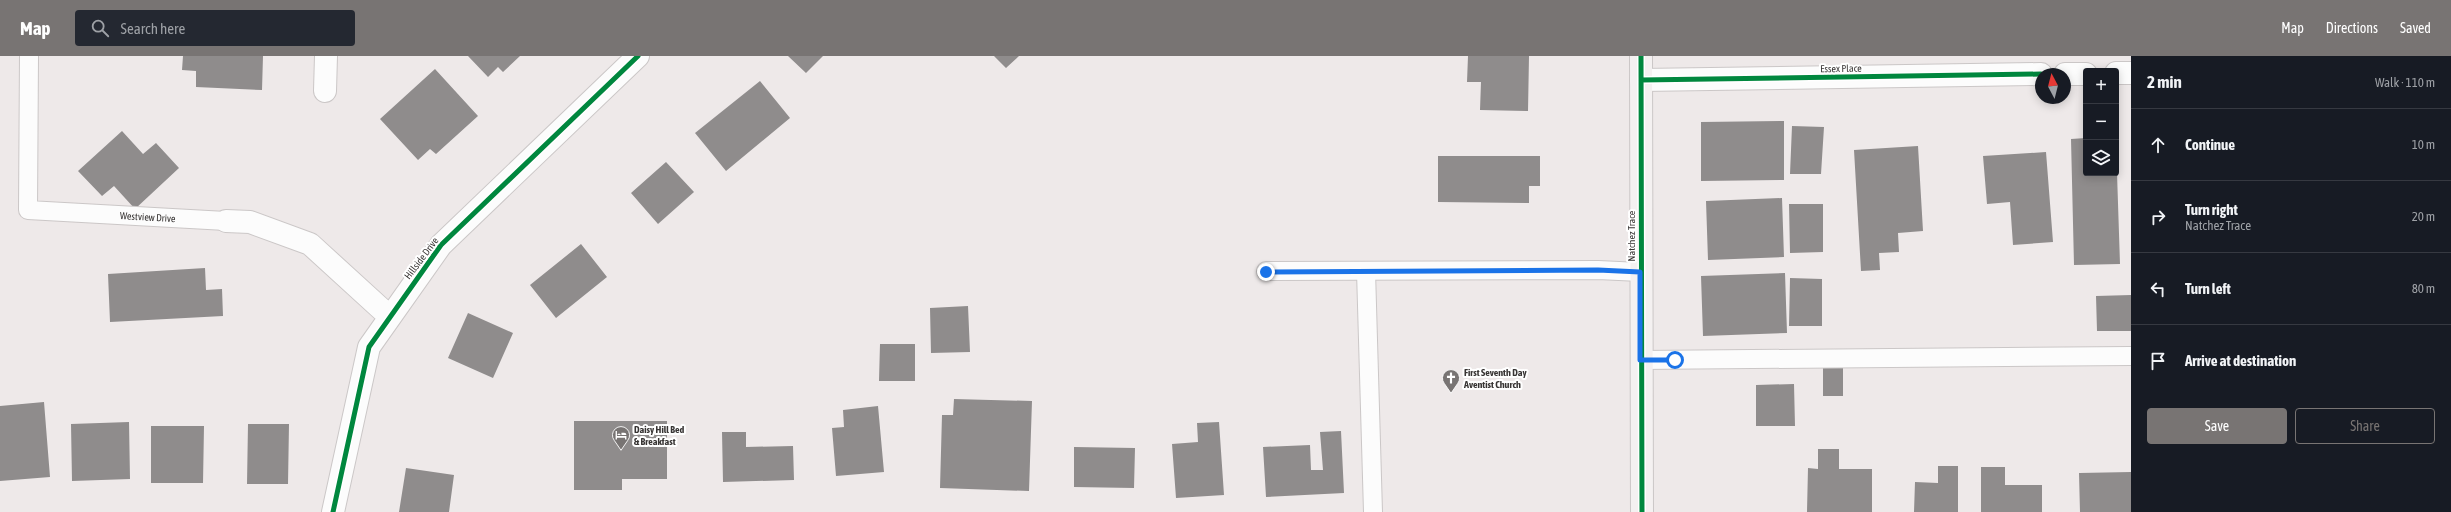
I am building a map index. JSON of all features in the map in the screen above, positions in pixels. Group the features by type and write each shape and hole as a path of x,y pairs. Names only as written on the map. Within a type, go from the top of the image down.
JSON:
{"main road":[{"name":"Natchez Trace","path":"1641,56 1640,360 1642,512"}],"street":[{"path":"325,91 326,56"},
{"name":"Hillside Drive","path":"333,512 369,347 440,245 638,56"},
{"path":"2119,73 2131,73"},
{"name":"Essex Place","path":"1641,80 2035,74"},
{"path":"2071,74 2083,74"},
{"name":"Westview Drive","path":"226,221 250,222 310,244 390,317"}],"lane":[{"name":"Westview Drive","path":"29,56 28,210 226,221"},
{"path":"1266,272 1598,270 1640,272"},
{"path":"1366,271 1373,512"},
{"path":"1640,360 2131,356"}],"building":[{"path":"183,56 263,56 262,90 196,87 196,71 182,70"},
{"path":"468,56 520,56 503,72 498,67 488,77"},
{"path":"788,56 823,56 806,73"},
{"path":"994,56 1019,56 1006,68"},
{"path":"1468,56 1529,56 1528,111 1480,110 1481,82 1467,82"},
{"path":"435,69 478,116 436,154 430,149 418,160 380,119"},
{"path":"760,81 790,118 726,171 695,133"},
{"path":"1784,121 1784,180 1701,181 1701,122"},
{"path":"1792,126 1824,127 1821,174 1790,174"},
{"path":"122,131 143,154 156,143 179,168 135,209 114,186 102,196 78,171"},
{"path":"2083,138 2083,176 2117,176 2120,264 2074,265 2071,139"},
{"path":"1918,146 1923,231 1898,233 1899,252 1879,253 1880,270 1861,271 1854,150"},
{"path":"2046,152 2053,242 2013,245 2010,202 1987,204 1983,156"},
{"path":"1438,156 1540,156 1540,186 1529,186 1529,203 1438,202"},
{"path":"666,162 694,192 658,224 631,193"},
{"path":"1782,198 1784,257 1708,260 1706,201"},
{"path":"1789,204 1823,204 1823,252 1790,253"},
{"path":"581,244 607,277 556,318 530,285"},
{"path":"205,268 206,290 222,289 223,316 110,322 108,274"},
{"path":"1785,273 1787,333 1703,336 1701,276"},
{"path":"1790,278 1822,279 1822,326 1789,326"},
{"path":"2131,295 2131,331 2097,331 2096,296"},
{"path":"968,306 970,352 931,353 930,308"},
{"path":"468,313 513,333 493,378 448,358"},
{"path":"880,344 915,344 915,381 879,381"},
{"path":"1823,366 1843,366 1843,396 1823,396"},
{"path":"1794,384 1795,426 1756,426 1756,385"},
{"path":"954,399 1032,401 1029,491 940,488 942,415 953,415"},
{"path":"44,402 50,477 0,481 0,406"},
{"path":"878,406 884,472 836,476 832,428 844,427 843,410"},
{"name":"Daisy Hill Bed & Breakfast","path":"574,421 667,421 667,479 622,479 622,490 574,490"},
{"path":"129,422 130,479 72,481 71,424"},
{"path":"1219,422 1224,495 1176,498 1172,444 1198,442 1197,423"},
{"path":"248,424 289,424 288,484 247,484"},
{"path":"151,426 204,426 203,483 151,483"},
{"path":"1341,431 1344,493 1266,497 1263,447 1310,445 1311,470 1323,470 1320,432"},
{"path":"722,432 746,432 746,447 793,446 794,480 723,482"},
{"path":"1074,447 1135,448 1134,488 1074,487"},
{"path":"1818,449 1839,449 1839,469 1872,469 1872,512 1807,512 1808,468 1818,469"},
{"path":"1938,466 1958,466 1958,512 1914,512 1915,482 1938,483"},
{"path":"1981,467 2005,467 2005,485 2042,485 2042,512 1981,512"},
{"path":"406,468 454,475 449,512 399,512"},
{"path":"2131,472 2131,512 2080,512 2079,473"}],"cycle path":[{"path":"333,512 369,347 441,245 638,56"},
{"path":"1641,56 1642,512"},
{"path":"1641,80 2035,74"}],"place":[{"name":"First Seventh Day Aventist Church","path":"1451,393"},
{"name":"Daisy Hill Bed & Breakfast","path":"621,450"}],"route":[{"path":"1266,272 1598,270 1640,272 1640,360 1675,360"}]}
